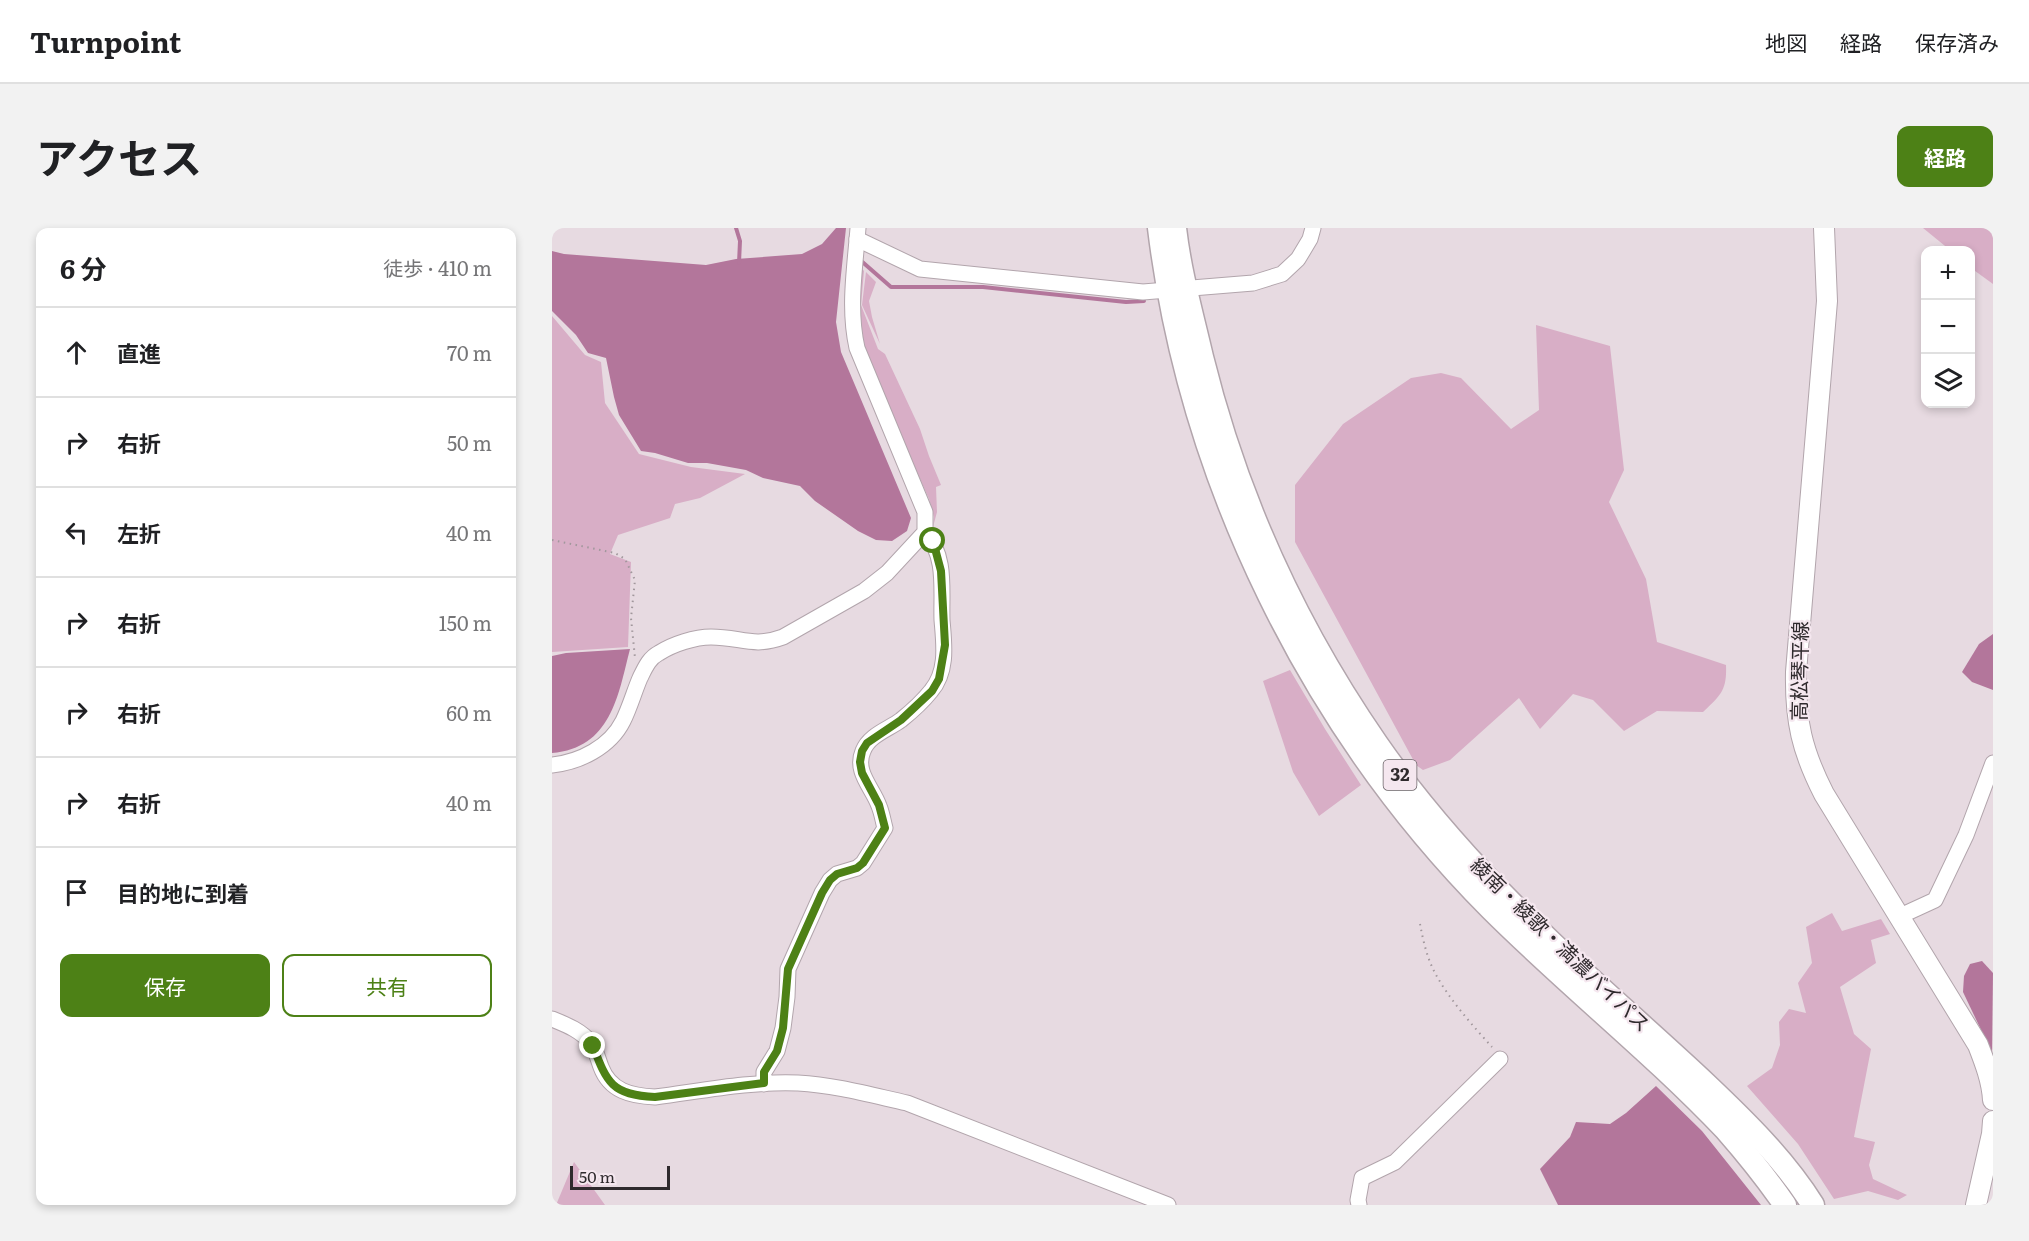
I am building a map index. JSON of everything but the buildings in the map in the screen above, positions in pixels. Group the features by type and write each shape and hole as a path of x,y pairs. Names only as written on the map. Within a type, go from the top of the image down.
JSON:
{"highway":[{"name":"綾南・綾歌・満濃バイパス","path":"1159,228 1176,290 1210,388 1226,443 1258,526 1325,662 1378,745 1450,838 1503,896 1734,1111 1791,1173 1813,1205"},
{"name":"綾南・綾歌・満濃バイパス","path":"1176,228 1176,290 1192,392 1209,448 1237,524 1267,591 1308,669 1361,752 1435,848 1488,906 1539,956 1703,1107 1745,1153 1785,1205"}],"main road":[{"name":"高松琴平線","path":"1824,228 1827,301 1796,672 1798,724 1805,750 1824,794 1978,1045 1986,1066 1993,1100"},
{"path":"1976,1205 1993,1130"}],"street":[{"path":"764,1083 764,1072 777,1051 783,1028 788,969 822,893 837,874 857,868 863,863 885,828 879,805 862,773 860,762 862,751 874,736 901,720 932,691 939,679 945,651 941,571 933,541 925,532 925,512 856,348 852,328 857,233 920,269 1143,292 1253,283 1282,274 1298,260 1310,239 1313,228"},
{"path":"552,765 587,755 603,747 609,741 623,721 646,666 652,657 660,652 697,638 713,637 757,644 783,637 864,591 887,573 925,532"},
{"path":"1898,917 1935,900 1966,835 1993,763"},
{"path":"552,1019 583,1035 593,1046 606,1078 622,1092 655,1097 764,1083 798,1083 838,1088 907,1103 1167,1205"},
{"path":"1359,1205 1362,1178 1395,1162 1500,1059"}],"path":[{"path":"552,540 615,553 625,559 635,580 631,618 635,660"},
{"path":"1420,924 1425,947 1435,973 1500,1059"}],"shaded area":[{"path":"836,228 846,228 836,322 841,352 911,518 907,531 892,541 876,540 858,531 815,501 800,486 763,478 746,470 707,463 688,463 641,451 619,415 606,358 588,353 576,335 552,311 552,251 564,254 706,265 736,259 802,254 822,244"},
{"path":"1923,228 1993,228 1993,284 1975,271 1975,246 1945,246"},
{"path":"860,266 864,271 861,305 878,349 885,354 920,429 941,485 936,487 937,512 933,527 934,517 929,499 864,353 857,324"},
{"path":"866,272 876,282 869,301 880,344 862,305"},
{"path":"552,316 585,355 601,362 605,403 639,454 691,467 745,474 700,498 675,504 670,518 618,535 610,554 631,562 628,647 552,652"},
{"path":"1536,325 1610,346 1624,470 1609,502 1646,579 1657,642 1726,665 1724,686 1703,712 1657,711 1624,731 1593,700 1573,694 1540,729 1519,698 1450,760 1423,770 1416,765 1295,542 1295,485 1343,424 1411,378 1441,373 1461,378 1511,429 1539,410"},
{"path":"1993,634 1993,690 1972,682 1962,672 1979,644"},
{"path":"630,649 616,701 609,717 587,741 572,749 552,753 552,656"},
{"path":"1290,670 1361,785 1319,816 1293,772 1263,681"},
{"path":"1832,913 1842,931 1881,919 1890,934 1871,940 1876,963 1840,987 1854,1034 1871,1049 1854,1137 1875,1142 1869,1165 1873,1179 1907,1195 1898,1200 1868,1191 1834,1199 1798,1144 1747,1086 1772,1068 1780,1045 1779,1022 1789,1009 1806,1013 1798,983 1812,963 1806,927"},
{"path":"1982,961 1993,973 1992,1053 1963,992 1964,976 1970,964"},
{"path":"1656,1086 1702,1131 1761,1205 1558,1205 1540,1169 1570,1137 1576,1122 1610,1124"},
{"path":"574,1162 605,1205 556,1205"}],"waterway":[{"path":"736,228 740,241 739,263"},
{"path":"859,259 891,287 983,287 1126,302 1144,301"}],"route":[{"path":"593,1046 606,1078 622,1092 638,1096 655,1097 764,1083 764,1072 777,1051 783,1028 788,969 822,893 837,874 857,868 863,863 885,828 879,805 862,773 860,762 862,751 874,736 901,720 932,691 939,679 945,645 940,562 933,541"}]}
